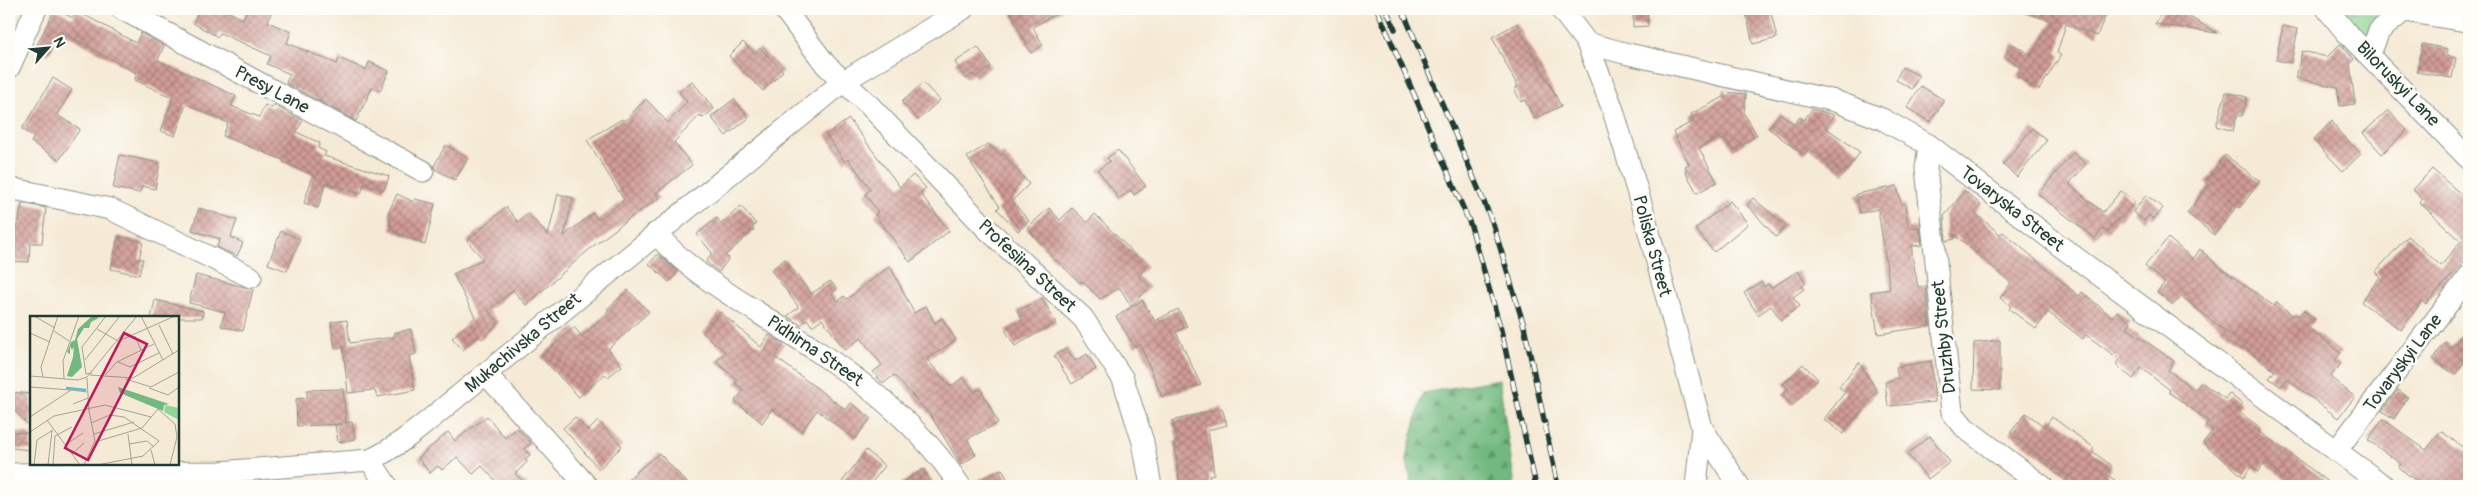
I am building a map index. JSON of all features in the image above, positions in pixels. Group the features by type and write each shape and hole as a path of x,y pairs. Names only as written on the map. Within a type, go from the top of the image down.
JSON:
{"street":[{"path":"9,68 36,9"},
{"name":"Presy Lane","path":"122,9 423,171"},
{"name":"Profesiina Street","path":"784,9 826,65 844,81 986,228 1083,318 1122,379 1143,442 1150,486"},
{"name":"Mukachivska Street","path":"9,474 220,472 370,460 399,443 486,374 844,81 964,9"},
{"name":"Poliska Street","path":"1561,9 1587,43 1612,107 1641,201 1702,428 1739,486"},
{"name":"Biloruskyi Lane","path":"2327,9 2346,32 2370,54 2469,159"},
{"path":"2370,54 2379,31 2407,9 2469,19"},
{"name":"Tovaryska Street","path":"1587,43 1624,54 1835,101 1882,119 1929,145 2060,246 2384,486"},
{"name":"Druzhby Street","path":"1929,145 1926,168 1952,412 1965,428 2042,486"},
{"path":"9,188 110,209 251,277"},
{"name":"Pidhirna Street","path":"656,233 684,262 848,371 906,419 960,486"},
{"name":"Tovaryskyi Lane","path":"2336,451 2469,276"},
{"path":"486,374 587,486"},
{"path":"1696,486 1702,428"},
{"path":"370,460 387,486"}],"green space":[{"path":"2339,9 2377,15 2367,45"},
{"path":"1499,379 1515,486 1412,486 1406,458 1423,393"}],"building":[{"path":"55,9 73,18 77,11 136,43 141,33 164,46 158,60 236,96 231,106 259,117 265,105 272,108 274,105 303,121 296,132 320,143 318,148 326,152 324,156 389,176 384,190 364,184 361,194 326,183 318,208 304,203 313,175 283,162 283,160 223,136 228,123 186,104 175,136 161,131 173,98 135,80 137,71 136,73 60,31 49,55 35,49"},
{"path":"200,9 223,9 243,19 247,9 272,9 268,22 291,32 287,43 337,64 339,58 366,70 369,62 389,71 380,91 372,88 356,121 286,83 290,74 267,64 271,56 220,33 218,37 193,23"},
{"path":"1009,9 1064,9 1033,27 1043,45 1031,53"},
{"path":"1633,9 1647,9 1648,26 1633,27"},
{"path":"1745,9 1770,9 1777,38 1753,44"},
{"path":"2024,9 2108,9 2097,36 2066,24 2057,53 2061,55 2039,90 2017,76 2022,69 2005,56 2013,44 2031,55 2052,21 2023,12"},
{"path":"2164,9 2176,9 2217,33 2155,24"},
{"path":"1517,23 1561,106 1534,119 1525,100 1521,102 1514,89 1518,87 1492,37"},
{"path":"2283,26 2298,29 2291,63 2276,60"},
{"path":"743,42 755,54 760,48 783,71 763,91 729,56"},
{"path":"2340,44 2354,59 2350,64 2355,104 2340,106 2337,87 2296,78 2302,51 2327,57"},
{"path":"2422,44 2448,49 2447,56 2456,58 2452,78 2417,72"},
{"path":"978,47 991,67 976,77 973,74 966,79 955,62"},
{"path":"1902,67 1919,76 1912,89 1896,80"},
{"path":"53,78 72,90 57,115 80,129 59,160 31,142 34,137 22,129"},
{"path":"692,81 714,109 703,118 700,115 674,142 692,165 656,193 660,198 638,212 592,247 526,305 513,290 488,311 499,322 482,339 479,336 463,350 452,338 475,317 453,274 483,259 467,241 506,207 518,222 528,213 548,236 558,194 573,198 564,236 593,213 598,220 624,200 587,140 622,119 624,121 646,99 668,123 687,102 679,92"},
{"path":"923,83 940,100 918,120 902,102"},
{"path":"1921,86 1944,100 1930,122 1907,108"},
{"path":"1724,92 1746,94 1744,113 1757,135 1733,151 1724,135 1699,148 1717,182 1697,193 1685,171 1687,170 1685,166 1689,164 1673,132 1694,121 1691,114 1724,97"},
{"path":"2226,92 2247,97 2242,116 2237,115 2233,131 2216,126"},
{"path":"734,99 749,118 726,136 711,117"},
{"path":"1812,109 1834,115 1825,127 1860,152 1845,174 1809,148 1804,155 1768,128 1780,113 1794,124 1800,117 1804,120"},
{"path":"2388,110 2407,130 2382,154 2363,133"},
{"path":"849,119 900,187 913,175 926,188 920,193 949,231 910,262 875,215 878,212 865,194 871,189 848,159 845,162 826,135"},
{"path":"2332,121 2340,133 2361,154 2343,171 2313,140"},
{"path":"2032,128 2047,140 2017,177 2003,165"},
{"path":"988,144 1001,155 1003,153 1029,184 1012,201 1029,221 1018,231 997,209 1000,207 967,157"},
{"path":"446,145 468,158 455,180 435,169 434,166"},
{"path":"1118,150 1146,186 1134,195 1131,190 1119,199 1098,170 1110,161 1107,158"},
{"path":"2073,153 2086,164 2069,184 2089,201 2103,212 2121,191 2135,202 2120,220 2118,218 2107,232 2103,229 2095,238 2038,194"},
{"path":"120,155 160,163 155,189 142,186 140,193 113,188"},
{"path":"2225,155 2260,181 2240,208 2237,206 2214,235 2187,213 2209,185 2205,182"},
{"path":"2432,169 2469,201 2469,256 2426,304 2422,301 2401,330 2361,302 2380,277 2375,272 2408,236 2441,266 2461,241 2419,202 2423,199 2413,190"},
{"path":"1897,186 1901,204 1905,204 1908,228 1920,227 1922,245 1912,246 1912,255 1918,287 1926,286 1930,326 1878,334 1871,292 1890,289 1878,209 1860,213 1856,194"},
{"path":"1965,191 1981,205 1975,213 2000,234 2003,232 2079,296 2082,292 2112,317 2117,311 2131,322 2127,328 2174,361 2168,370 2195,390 2201,382 2225,399 2229,393 2242,404 2236,410 2261,428 2259,431 2334,486 2293,486 2265,463 2258,472 2251,467 2244,477 2203,443 2213,430 2205,425 2208,421 2141,368 2133,379 2116,365 2119,359 2086,335 2083,339 2048,312 2036,329 2009,309 2011,306 2000,298 2011,283 1954,234 1955,239 1946,241 1944,216"},
{"path":"397,194 414,202 415,199 435,204 425,245 391,230 389,211"},
{"path":"2146,195 2163,208 2153,219 2149,215 2144,221 2133,212"},
{"path":"1753,198 1786,226 1776,237 1747,205"},
{"path":"1730,201 1748,224 1714,252 1695,229"},
{"path":"22,203 46,208 42,243 30,243 29,262 9,261 9,226 18,226"},
{"path":"741,206 756,224 752,228 754,230 725,256 729,258 719,272 706,262 712,253 697,234 717,218 721,224"},
{"path":"199,208 237,220 231,237 243,243 237,256 217,247 220,239 192,230"},
{"path":"1049,208 1060,220 1072,208 1087,222 1095,214 1147,267 1138,276 1150,287 1131,306 1120,288 1100,299 1082,281 1080,283 1055,261 1027,228"},
{"path":"281,231 300,239 287,271 268,264"},
{"path":"118,236 143,242 139,259 143,259 139,275 111,269"},
{"path":"2168,238 2193,259 2200,249 2222,269 2274,306 2277,302 2293,316 2295,314 2298,316 2304,310 2315,319 2308,327 2341,353 2335,360 2341,364 2330,377 2355,397 2338,418 2287,379 2281,387 2269,378 2275,371 2181,296 2173,305 2157,292 2165,282 2145,266"},
{"path":"658,254 678,272 669,282 649,264"},
{"path":"785,259 811,294 830,281 837,289 832,294 838,301 844,296 847,299 890,266 914,313 926,306 935,323 942,318 956,340 927,359 950,387 963,377 974,392 981,389 998,423 967,439 976,455 961,465 931,416 894,375 883,384 873,372 882,365 861,338 845,350 822,319 812,326 807,319 801,325 787,316 798,308 797,305 771,270"},
{"path":"1798,271 1806,283 1802,286 1804,289 1793,297 1800,306 1781,320 1771,306 1758,315 1744,293 1761,282 1764,287 1768,284 1771,288"},
{"path":"196,275 253,289 243,331 221,326 225,312 189,303"},
{"path":"628,290 649,312 608,349 622,366 608,377 605,374 579,397 541,357 574,327 582,337 609,311 607,309"},
{"path":"1042,298 1056,323 1015,346 1005,330 1023,320 1017,311"},
{"path":"155,300 203,311 202,318 151,316"},
{"path":"1142,300 1155,321 1178,309 1187,326 1176,332 1201,385 1162,397 1140,344 1135,347 1116,317"},
{"path":"720,312 761,347 769,335 784,344 775,357 846,410 851,403 871,418 855,439 817,410 802,431 772,409 762,423 735,401 744,390 735,383 738,380 716,362 725,352 703,333"},
{"path":"347,320 350,343 394,337 394,333 411,329 416,354 409,356 415,390 378,397 374,390 348,393 343,347 335,348 331,322"},
{"path":"2469,323 2469,356 2455,375 2433,359 2445,342 2452,347"},
{"path":"2000,340 2000,390 1973,389 1974,343"},
{"path":"1067,348 1075,361 1087,354 1096,369 1072,384 1054,356"},
{"path":"1931,361 1935,402 1888,406 1885,382 1898,378 1896,367"},
{"path":"1859,362 1877,391 1843,434 1824,419 1845,392 1839,387"},
{"path":"1803,364 1818,379 1792,406 1782,395 1788,388 1783,384"},
{"path":"343,389 346,423 352,422 355,439 338,442 335,425 341,424 297,426 296,399 307,398 307,390"},
{"path":"2398,390 2408,397 2394,419 2382,411"},
{"path":"9,392 30,394 30,427 9,405"},
{"path":"1222,408 1227,425 1208,430 1214,474 1209,475 1211,486 1180,486 1174,442 1178,441 1172,421"},
{"path":"2026,413 2045,427 2052,417 2085,441 2094,448 2092,451 2112,466 2106,474 2123,486 2061,486 2068,477 2010,433"},
{"path":"487,416 505,438 517,428 531,443 524,449 530,455 525,459 527,462 515,474 529,486 500,486 482,466 473,474 457,457 442,470 438,466 430,473 418,458 448,432 455,441"},
{"path":"575,417 588,431 598,421 622,446 599,469 563,428"},
{"path":"2383,419 2426,450 2441,431 2469,452 2469,486 2423,486 2398,467 2401,464 2368,440"},
{"path":"12,432 30,433 30,450 11,448"},
{"path":"1930,436 1950,462 1928,479 1907,454"},
{"path":"866,450 885,466 869,486 839,486"},
{"path":"659,453 690,486 621,486 642,467"},
{"path":"923,469 935,486 897,486"},
{"path":"1002,469 1011,486 972,486 972,483"}],"railway":[{"path":"1377,9 1471,226 1501,330 1536,486"},
{"path":"1386,9 1395,29"},
{"path":"1402,9 1492,221 1524,326 1558,486"}]}
